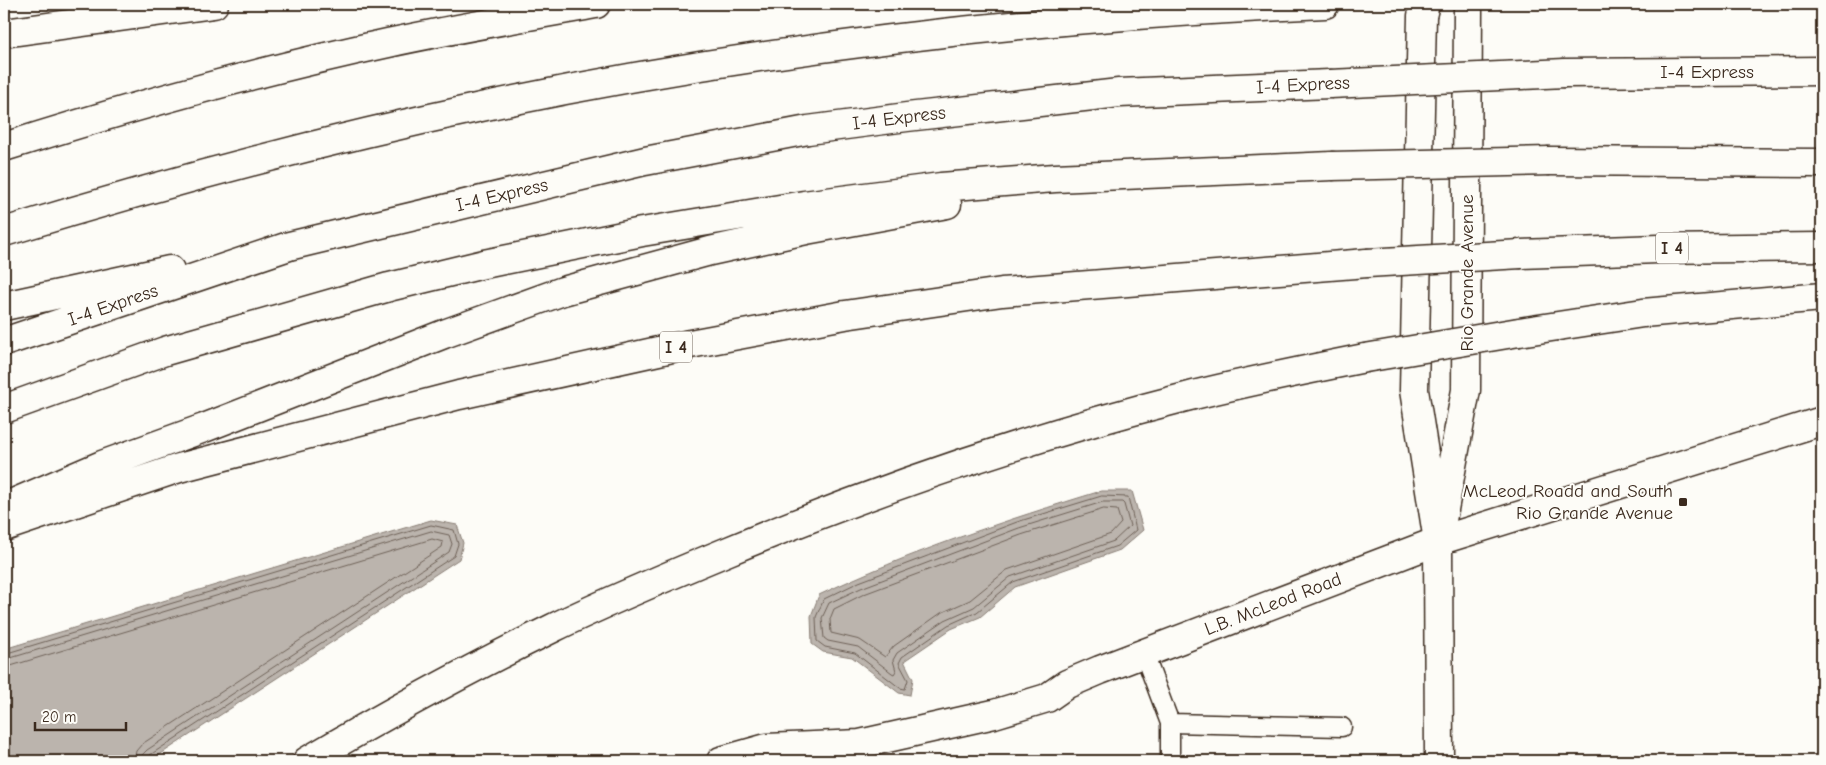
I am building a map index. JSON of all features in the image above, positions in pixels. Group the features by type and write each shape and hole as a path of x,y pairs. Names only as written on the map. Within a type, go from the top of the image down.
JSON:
{"main road":[{"path":"4,33 214,4"},
{"path":"4,148 163,99 312,60 406,39 596,4"},
{"path":"4,232 183,180 324,143 480,107 650,75 804,51 1032,24 1173,11 1325,4"},
{"name":"Rio Grande Avenue","path":"1425,4 1422,16 1414,390 1438,541 1439,761"},
{"name":"Rio Grande Avenue","path":"1438,541 1466,390 1468,4"},
{"name":"I-4 Express","path":"4,342 289,246 645,161 808,130 1119,93 1565,73 1822,71"},
{"path":"4,409 165,351 389,287 484,264 642,232 804,205 941,187 1055,178 1332,166 1550,161 1822,163"},
{"path":"4,507 102,465 204,428 444,334 563,292 710,251 806,230 1050,188 1173,173"},
{"path":"4,306 289,246"},
{"name":"I 4","path":"4,527 179,468 459,395 690,344 845,315 1002,292 1367,263 1658,248 1822,247"},
{"path":"307,761 438,686 551,629 673,574 848,503 969,461 1131,411 1230,386 1365,358 1561,324 1643,313 1822,297"},
{"name":"L.B. McLeod Road","path":"721,761 767,748 860,744 994,714 1047,698 1067,684 1438,541 1822,421"}],"lane":[{"path":"1144,654 1170,723 1170,761"},
{"path":"1170,723 1342,727"}],"water":[{"path":"1101,491 1132,491 1143,530 1120,550 1015,587 980,617 951,629 904,661 913,679 910,695 899,693 852,657 823,652 812,644 811,616 819,595 853,579 958,538"},
{"path":"431,520 457,525 463,543 459,559 150,761 4,761 4,649"}],"place":[{"name":"McLeod Roadd and South Rio Grande Avenue","path":"1683,502"}]}
